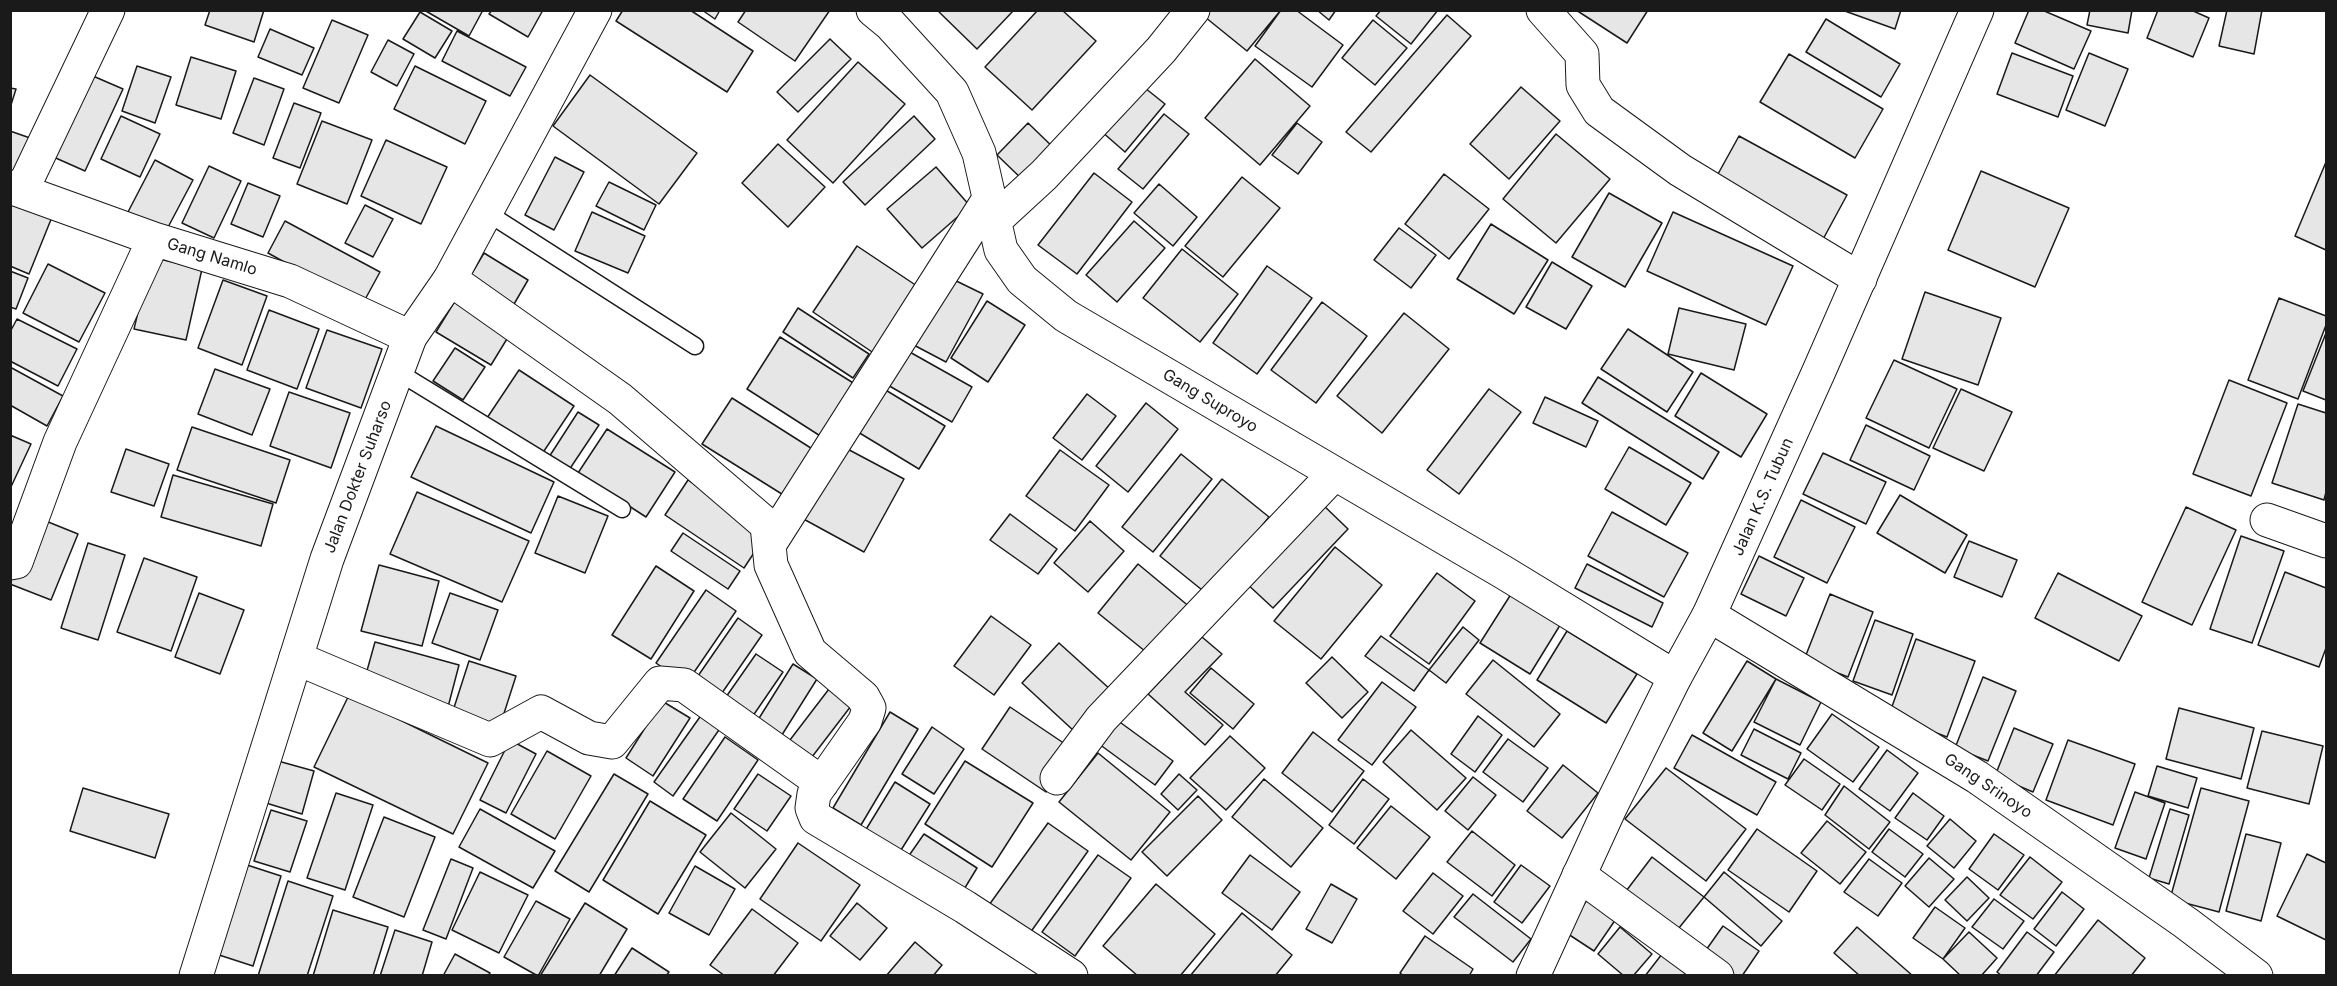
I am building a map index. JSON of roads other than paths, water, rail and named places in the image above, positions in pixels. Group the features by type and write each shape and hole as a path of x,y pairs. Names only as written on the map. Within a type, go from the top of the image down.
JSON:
{"street":[{"path":"16,188 108,10"},
{"name":"Jalan Dokter Suharso","path":"196,975 327,559 410,337 450,279 595,10"},
{"name":"Gang Suproyo","path":"873,10 890,24 951,92 979,153 1001,250 1022,280 1066,316 1503,572 1675,677"},
{"path":"769,545 991,210 1044,175 1161,50 1193,10"},
{"path":"1543,10 1582,54 1583,85 1599,111 1680,170 1860,279"},
{"name":"Jalan K.S. Tubun","path":"1533,975 1610,808 1675,677 1709,615 1860,279 1977,10"},
{"name":"Gang Namlo","path":"16,188 154,239 290,281 410,337"},
{"path":"10,563 16,562 60,442 154,239"},
{"path":"450,279 620,399 767,525 771,565 810,652 863,697 869,708 865,722 814,794 812,808 816,818 955,901 1071,975"},
{"path":"1057,778 1101,718 1334,474"},
{"path":"2267,520 2326,542"},
{"name":"Gang Srinoyo","path":"1709,615 1977,777 2186,923 2256,975"},
{"path":"296,658 490,740 541,712 589,738 612,742 660,683 684,685 822,783"},
{"path":"1579,875 1716,975"}],"lane":[{"path":"486,212 694,346"},
{"path":"398,372 622,510"}]}
